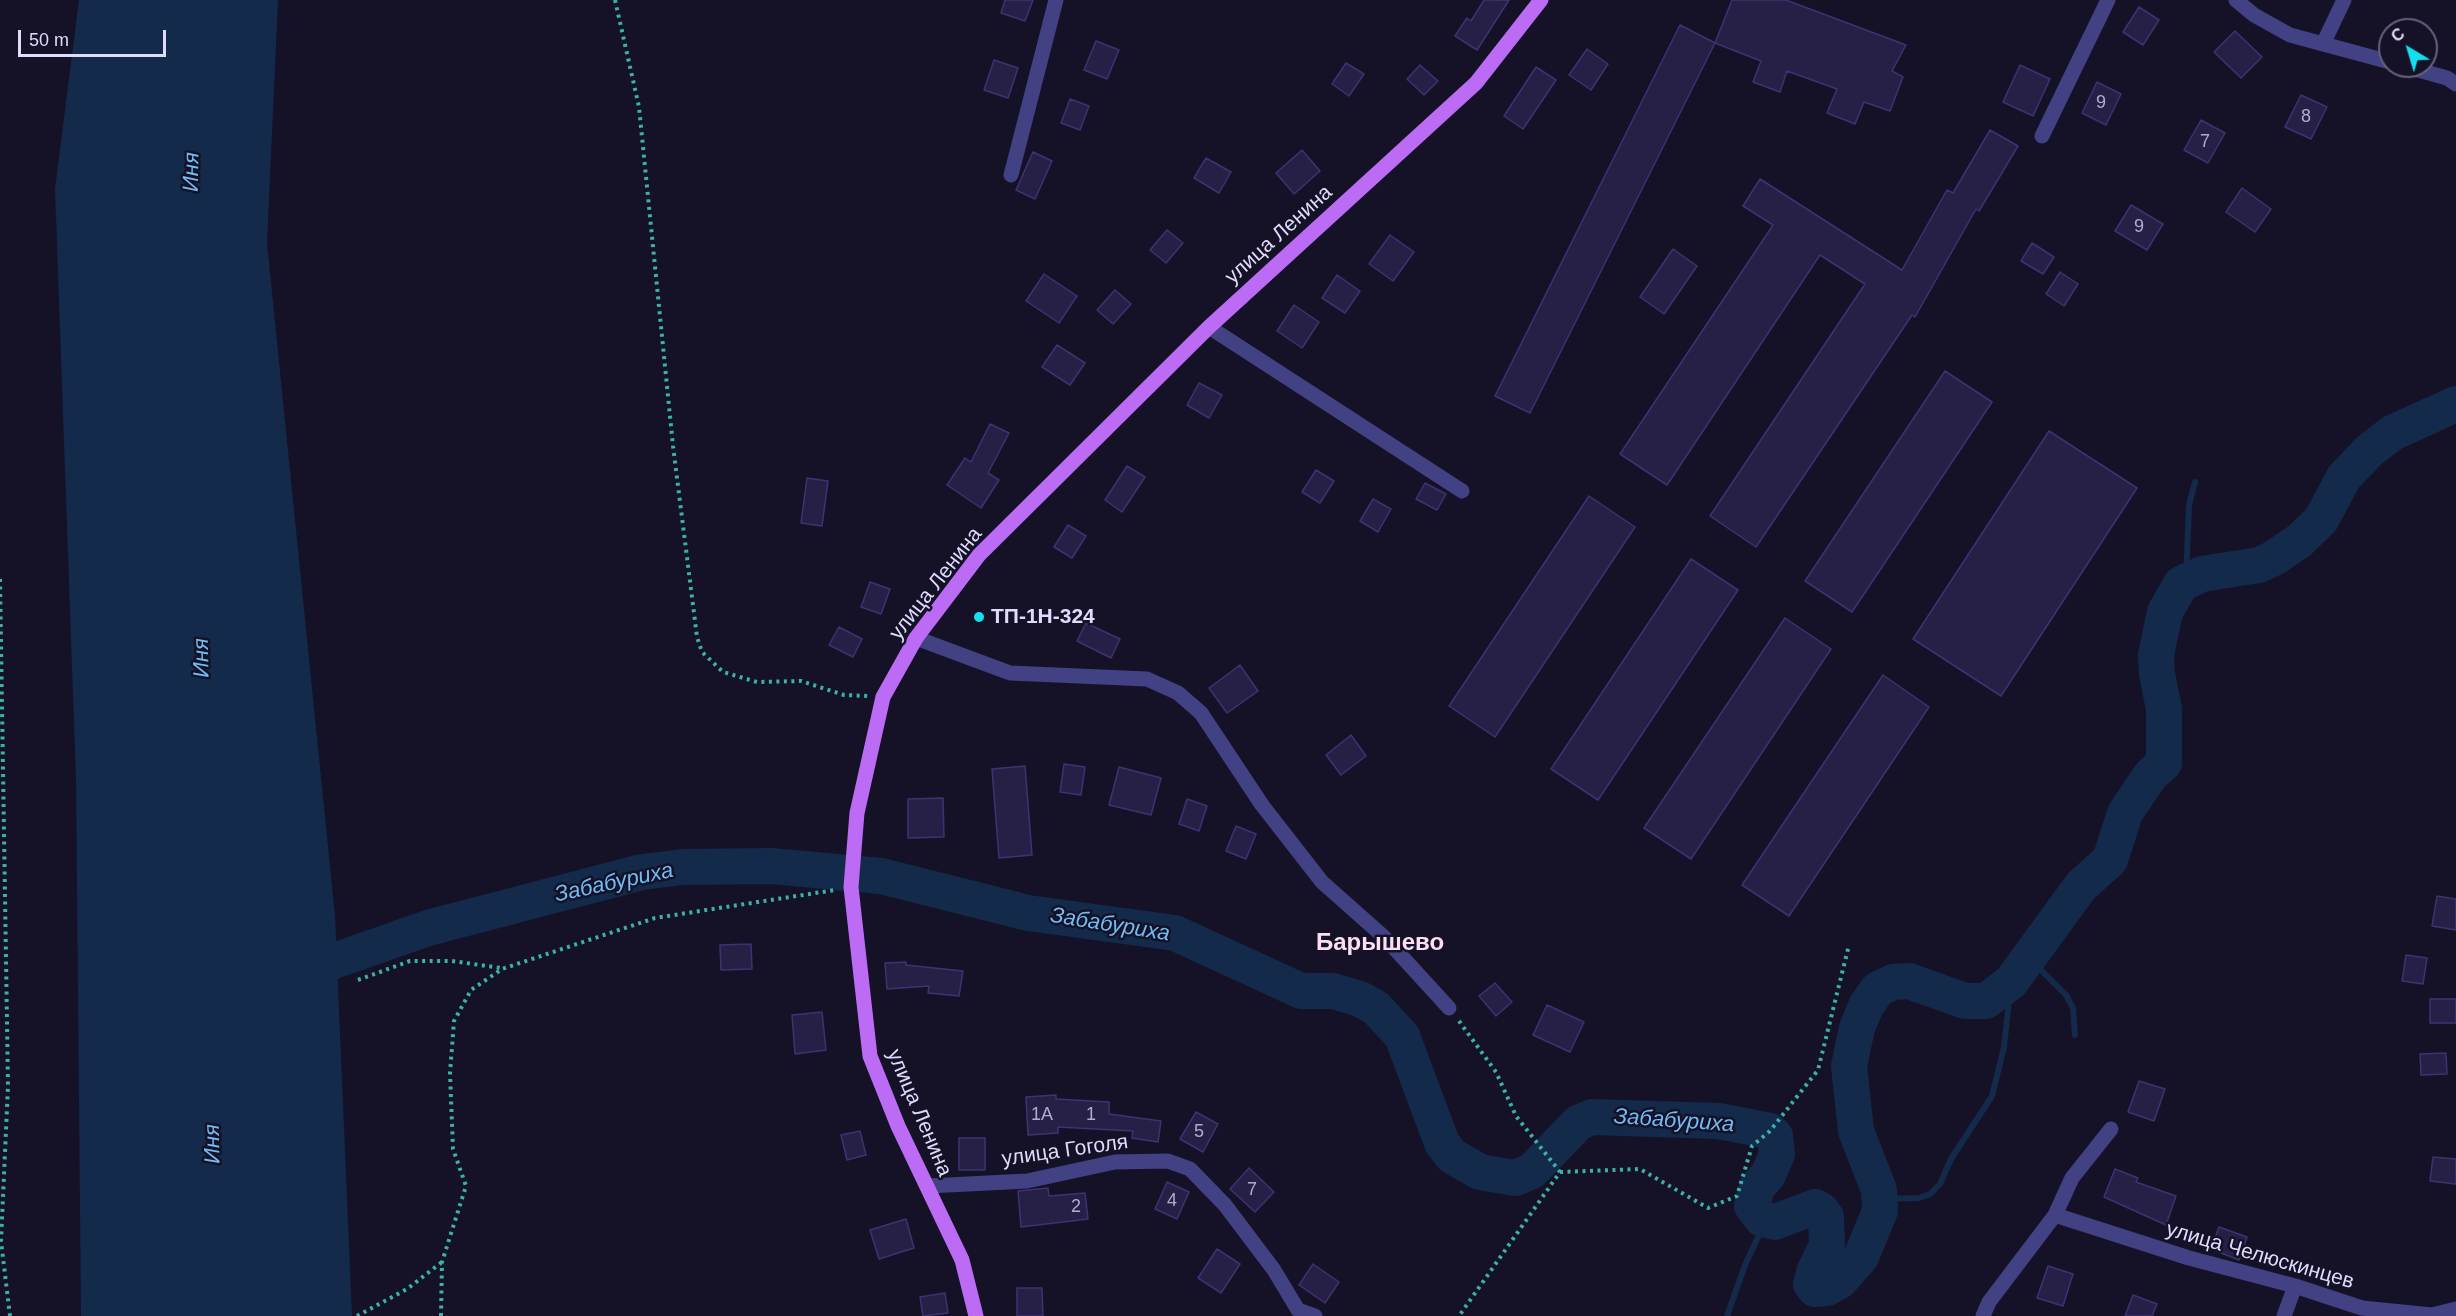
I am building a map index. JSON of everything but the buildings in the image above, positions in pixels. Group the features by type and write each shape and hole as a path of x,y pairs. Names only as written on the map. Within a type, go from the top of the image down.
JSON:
{"main road":[{"name":"улица Ленина","path":"976,1316 962,1260 897,1126 870,1056 851,887 854,836 883,697 916,638 979,555 1209,327 1476,83 1541,0"}],"street":[{"path":"1011,175 1056,0"},
{"path":"2042,136 2109,0"},
{"path":"2236,0 2254,15 2290,35 2378,59"},
{"path":"2323,44 2344,0"},
{"path":"2438,75 2456,84"},
{"path":"1209,327 1462,491"},
{"path":"916,638 1010,673 1147,679 1178,693 1201,713 1262,805 1322,882 1384,937 1449,1008"},
{"path":"1983,1316 1989,1302 2055,1215 2072,1178 2111,1129"},
{"name":"улица Гоголя","path":"928,1186 1027,1181 1115,1162 1168,1161 1190,1169 1225,1205 1274,1270 1298,1313 1315,1316"},
{"name":"улица Челюскинцев","path":"2055,1215 2188,1258 2295,1286 2362,1308 2432,1315 2456,1309"},
{"path":"2284,1316 2295,1286"}],"path":[{"path":"615,0 639,107 673,446 697,637 702,652 723,672 757,682 801,681 844,694 883,697"},
{"path":"0,579 8,1086 1,1241 10,1316"},
{"path":"441,1316 442,1262 466,1186 453,1149 450,1073 454,1021 471,990 502,969 655,918 851,887"},
{"path":"1560,1172 1640,1169 1708,1208 1737,1197 1752,1146 1770,1131 1818,1070 1849,945"},
{"path":"358,980 410,960 452,961 502,969"},
{"path":"1449,1008 1496,1072 1516,1116 1560,1172"},
{"path":"1459,1316 1560,1172"},
{"path":"357,1316 407,1289 442,1262"}],"water":[{"name":"Иня","path":"79,0 278,0 267,243 335,916 352,1316 81,1316 76,778 55,189"}],"waterway":[{"name":"Забабуриха","path":"291,976 428,928 642,872 683,867 771,866 881,876 1028,913 1175,933 1301,991 1333,991 1360,999 1376,1008 1402,1036 1442,1143 1452,1156 1480,1172 1515,1178 1532,1171 1578,1123 1592,1117 1719,1121 1770,1131 1775,1136 1777,1154 1768,1175 1757,1187 1752,1206 1762,1219 1775,1222 1815,1207 1822,1211 1826,1217 1827,1245 1811,1284 1815,1289 1827,1288 1840,1281 1861,1257 1880,1211 1879,1190 1856,1131 1849,1066 1857,1028 1866,1006 1878,989 1893,982 1909,981 1965,1001 1986,1001 2011,982 2081,886 2110,860 2125,813 2150,776 2164,763 2164,709 2156,655 2165,612 2181,584 2202,574 2259,565 2274,558 2299,541 2321,520 2344,477 2369,451 2392,433 2456,404"},
{"path":"2186,581 2189,505 2195,482"},
{"path":"2029,958 2066,995 2073,1008 2075,1035"},
{"path":"1882,1199 1919,1198 1930,1194 1940,1184 1951,1159 1992,1096 2004,1047 2011,982"},
{"path":"1727,1316 1745,1265 1766,1220"}],"place":[{"name":"ТП-1Н-324","path":"979,617"}],"district":[{"name":"Барышево","path":"1380,943"}]}
